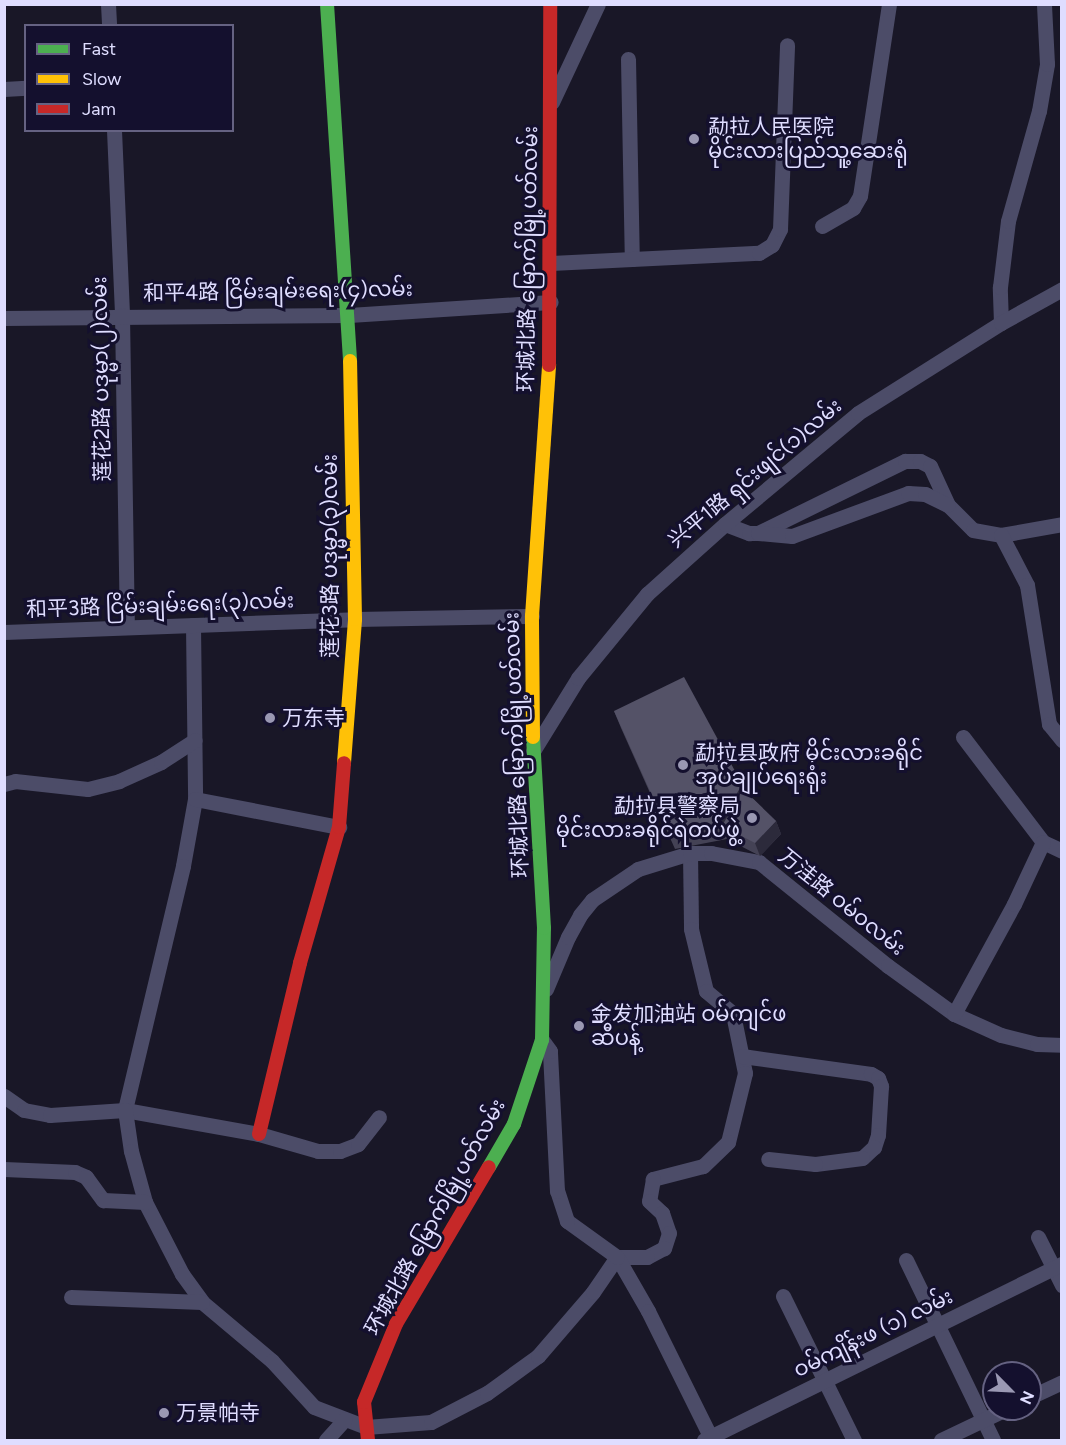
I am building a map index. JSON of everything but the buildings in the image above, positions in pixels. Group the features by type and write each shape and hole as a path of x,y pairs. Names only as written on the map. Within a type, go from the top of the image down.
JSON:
{"street":[{"path":"108,4 109,24"},
{"name":"莲花3路 ပဒုမ္မာ(၃)လမ်း","path":"259,1134 300,963 339,827 356,619 349,315 327,4"},
{"name":"环城北路 မြောက်မြို့ပတ်လမ်း","path":"367,1433 364,1402 396,1324 514,1124 542,1040 544,928 533,751 532,616 547,419 551,302 550,4"},
{"path":"550,107 598,4"},
{"path":"822,226 853,208 860,196 889,4"},
{"path":"1001,322 1000,287 1008,221 1039,111 1047,64 1044,4"},
{"path":"551,263 759,253 772,245 780,229 787,45"},
{"path":"628,59 632,259"},
{"path":"4,89 24,88"},
{"name":"莲花2路 ပဒုမ္မာ(၂)လမ်း","path":"114,132 122,315 127,627"},
{"name":"兴平1路 ရှင်းဖျင်(၁)လမ်း","path":"533,751 578,678 647,594 724,524 858,413 1001,322 1062,289"},
{"name":"和平4路 ငြိမ်းချမ်းရေး(၄)လမ်း","path":"4,318 122,315 349,315 551,302"},
{"path":"758,533 905,460 920,461 930,466 948,505"},
{"path":"724,524 748,533 792,536 908,493 925,494 948,505 973,530 1001,535 1062,524"},
{"path":"1001,535 1027,585 1049,724 1062,740"},
{"name":"和平3路 ငြိမ်းချမ်းရေး(၃)လမ်း","path":"4,632 356,619 532,616"},
{"path":"193,625 195,799 183,866 125,1110 131,1151 145,1202 182,1274 201,1302 272,1361 314,1407 345,1419 367,1433 431,1422 487,1393 538,1356 593,1292 616,1257"},
{"path":"963,737 1043,843 1062,852"},
{"path":"4,784 15,782 88,789 119,781 160,762 195,740"},
{"path":"195,799 339,827"},
{"path":"954,1014 1014,904 1043,843"},
{"path":"616,1257 647,1257 664,1248 669,1233 662,1213 649,1201 653,1179 703,1166 728,1142 745,1073 733,1014 706,991 691,929 690,853"},
{"name":"万洼路 ဝမ်ဝလမ်း","path":"543,997 568,937 580,915 592,900 638,869 690,853 739,857 759,862 888,966 954,1014 1001,1035 1036,1044 1062,1045"},
{"path":"542,1040 550,1051 557,1191 567,1221 616,1257 648,1311 709,1439"},
{"path":"742,1056 871,1074 878,1078 881,1086 878,1135 874,1147 862,1158 815,1164 768,1159"},
{"path":"4,1096 24,1110 50,1115 125,1110 259,1134 318,1151 340,1150 358,1144 379,1117"},
{"path":"4,1169 75,1172 86,1177 103,1200 145,1202"},
{"path":"1038,1237 1057,1266 1062,1285"},
{"path":"906,1260 982,1416"},
{"name":"ဝမ်ကျိန်းဖ (၁) လမ်း","path":"709,1439 1057,1266"},
{"path":"783,1296 854,1440"},
{"path":"71,1297 201,1302"},
{"path":"1042,1391 1062,1382"},
{"path":"326,1440 345,1419"},
{"path":"941,1440 982,1421"},
{"path":"984,1421 993,1440"}],"traffic: fast":[{"path":"327,4 350,361"},
{"path":"489,1167 514,1124 542,1040 544,928 533,737"}],"traffic: slow":[{"path":"344,763 355,619 350,361"},
{"path":"533,737 532,616 549,365"}],"traffic: jam":[{"path":"549,365 550,4"},
{"path":"259,1134 300,963 339,827 344,763"},
{"path":"368,1440 364,1402 396,1324 489,1167"}],"place":[{"name":"勐拉人民医院 မိုင်းလားပြည်သူ့ဆေးရုံ","path":"694,139"},
{"name":"万东寺","path":"270,718"},
{"name":"勐拉县政府 မိုင်းလားခရိုင် အုပ်ချုပ်ရေးရုံး","path":"683,765"},
{"name":"勐拉县警察局 မိုင်းလားခရိုင်ရဲတပ်ဖွဲ့","path":"752,818"},
{"name":"金发加油站 ဝမ်ကျင်ဖ ဆီပန့်","path":"579,1026"},
{"name":"万景帕寺","path":"164,1413"}]}
